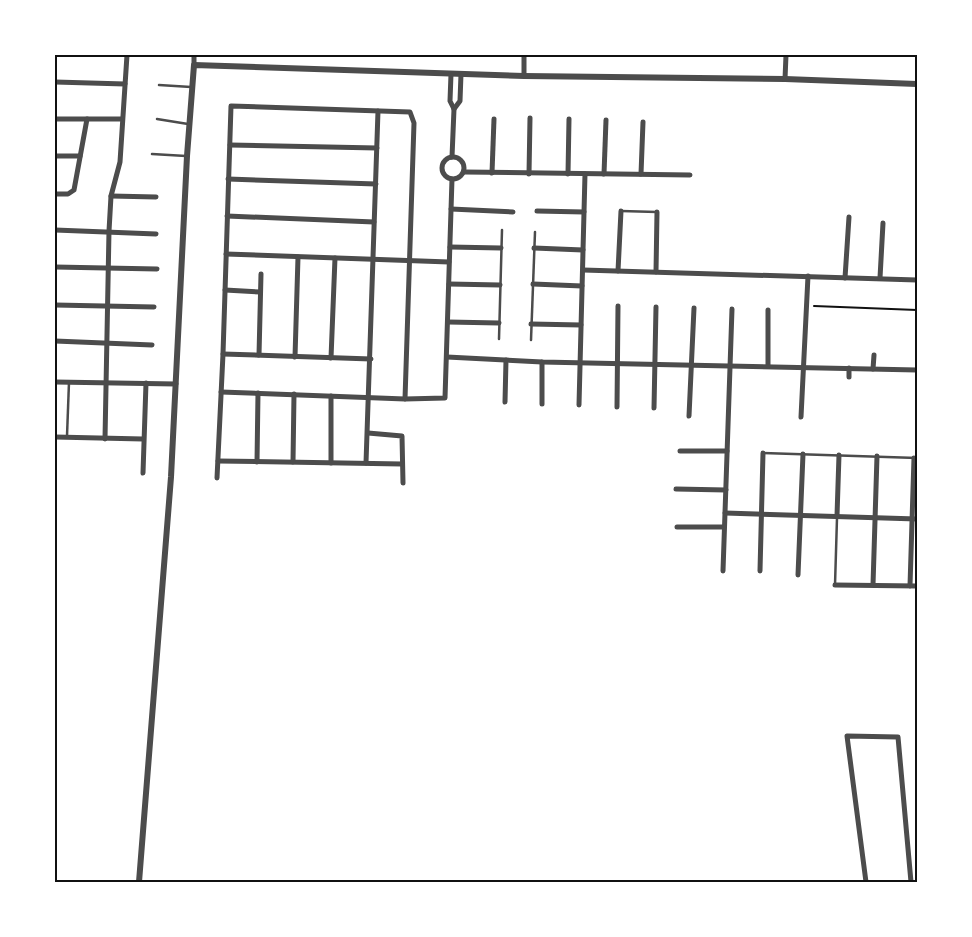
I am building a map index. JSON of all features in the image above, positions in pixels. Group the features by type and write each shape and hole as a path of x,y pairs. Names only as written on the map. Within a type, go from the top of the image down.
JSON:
{"street":[{"path":"105,439 111,196 120,162 127,55"},
{"path":"139,882 171,477 194,55"},
{"path":"524,55 524,76"},
{"path":"785,79 786,55"},
{"path":"194,65 524,76 785,79 917,84"},
{"path":"451,74 450,102 454,109 452,157"},
{"path":"454,109 460,101 461,74"},
{"path":"55,82 125,84"},
{"path":"217,478 231,106 410,112 414,123 405,399"},
{"path":"366,463 378,111"},
{"path":"528,174 530,118"},
{"path":"55,119 122,119"},
{"path":"55,194 68,194 74,190 87,119"},
{"path":"492,174 494,119"},
{"path":"568,119 568,174"},
{"path":"604,174 606,120"},
{"path":"641,174 643,122"},
{"path":"230,145 377,148"},
{"path":"55,156 80,156"},
{"path":"452,157 458,158 462,162 464,172 459,178 452,179 443,173 442,168 447,159 452,157"},
{"path":"464,172 492,174 690,175"},
{"path":"579,406 585,174"},
{"path":"228,179 376,184"},
{"path":"221,392 405,399 445,398 452,179"},
{"path":"111,196 156,198"},
{"path":"451,209 514,212"},
{"path":"537,211 584,212"},
{"path":"618,271 621,211"},
{"path":"656,272 657,212"},
{"path":"227,216 374,222"},
{"path":"845,278 849,217"},
{"path":"880,278 883,223"},
{"path":"55,230 156,234"},
{"path":"450,247 501,248"},
{"path":"534,248 583,250"},
{"path":"226,254 449,262"},
{"path":"295,357 298,257"},
{"path":"331,358 335,258"},
{"path":"55,267 157,269"},
{"path":"583,270 917,280"},
{"path":"259,355 261,274"},
{"path":"801,417 808,276"},
{"path":"449,284 500,285"},
{"path":"533,284 582,286"},
{"path":"225,290 260,292"},
{"path":"55,304 154,308"},
{"path":"617,407 618,306"},
{"path":"654,408 656,307"},
{"path":"690,416 694,308"},
{"path":"723,571 732,309"},
{"path":"768,310 768,366"},
{"path":"448,322 499,323"},
{"path":"531,324 581,325"},
{"path":"55,341 152,345"},
{"path":"223,354 371,360"},
{"path":"873,369 874,355"},
{"path":"446,357 542,362 917,370"},
{"path":"505,402 506,360"},
{"path":"542,362 542,404"},
{"path":"849,368 850,376"},
{"path":"55,382 176,384"},
{"path":"143,473 146,383"},
{"path":"257,462 258,393"},
{"path":"294,394 294,462"},
{"path":"331,396 331,463"},
{"path":"368,433 402,436 403,483"},
{"path":"55,437 143,439"},
{"path":"680,452 727,451"},
{"path":"760,571 763,453"},
{"path":"798,575 803,454"},
{"path":"837,516 839,455"},
{"path":"873,585 877,456"},
{"path":"910,586 915,458"},
{"path":"218,461 402,464"},
{"path":"676,489 726,490"},
{"path":"725,513 914,519"},
{"path":"677,527 724,527"},
{"path":"835,585 917,586"},
{"path":"866,882 847,736 898,737 911,882"}],"lane":[{"path":"160,85 192,87"},
{"path":"157,119 189,124"},
{"path":"152,154 187,156"},
{"path":"621,211 657,212"},
{"path":"499,339 502,230"},
{"path":"531,340 535,232"},
{"path":"67,438 68,382"},
{"path":"763,453 915,458"},
{"path":"835,585 837,516"}],"path":[{"path":"806,306 917,310"}]}
